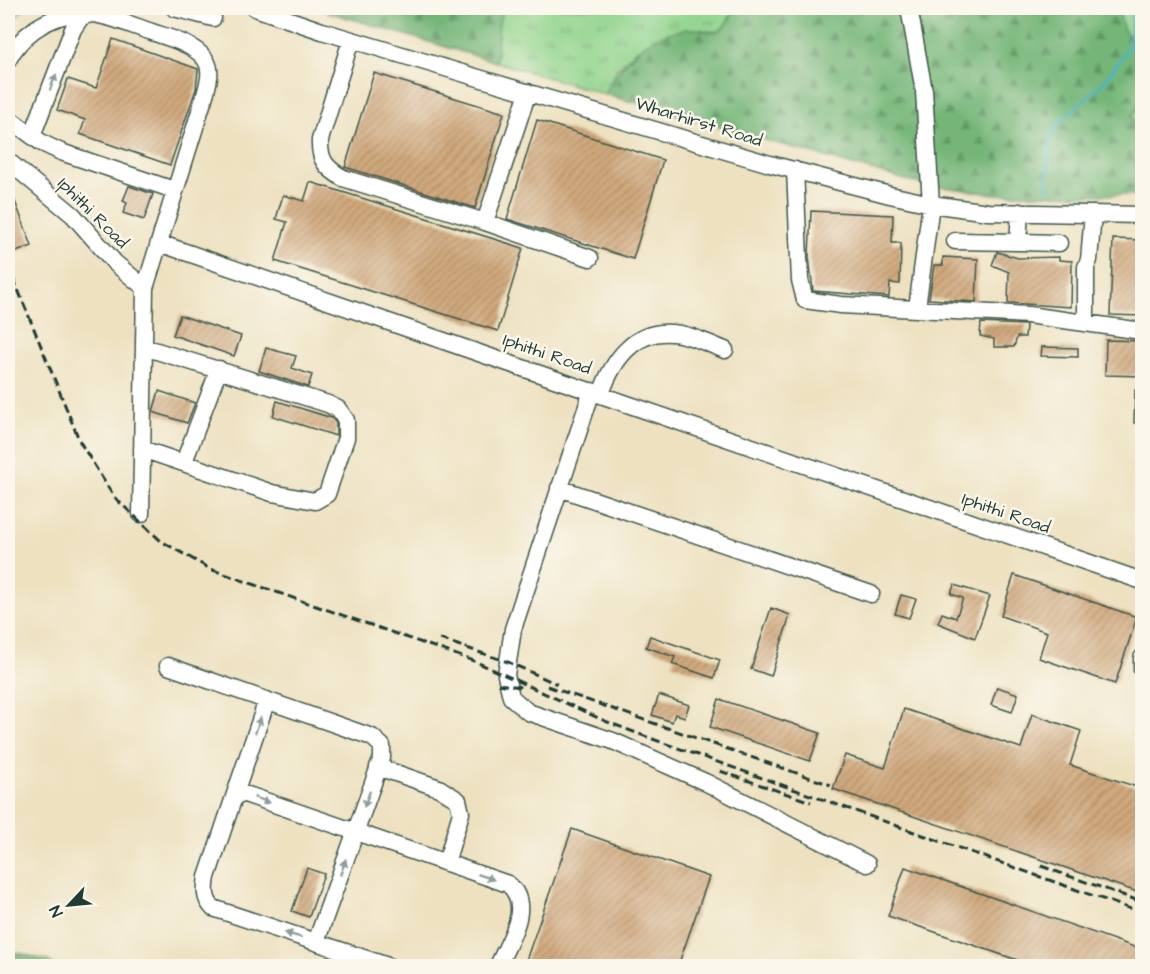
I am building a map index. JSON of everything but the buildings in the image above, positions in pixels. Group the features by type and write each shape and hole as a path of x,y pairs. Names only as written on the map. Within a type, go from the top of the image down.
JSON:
{"lane":[{"path":"174,8 213,18"},
{"name":"Wharhirst Road","path":"255,8 351,40 795,170 930,204 988,212 1143,215"},
{"path":"909,8 924,91 930,204 917,308"},
{"path":"8,60 20,42 52,18 75,10 95,10 175,40 196,51 208,64 205,95 159,243"},
{"path":"32,136 73,29 81,17 95,10"},
{"path":"351,40 320,140 322,161 343,178 591,258"},
{"path":"485,222 528,92"},
{"path":"8,118 32,136 61,152 174,190"},
{"name":"Iphithi Road","path":"8,161 73,215 115,263 145,288 159,243 1143,581"},
{"path":"795,170 800,280 805,300 841,305 1028,315 1143,331"},
{"path":"1018,242 1020,212"},
{"path":"1086,322 1086,267 1089,260 1088,214"},
{"path":"955,241 1059,243"},
{"path":"141,514 145,288"},
{"path":"725,350 679,334 654,335 632,345 623,352 609,371 597,393 560,488 513,629 506,675 507,688 516,704 538,715 614,741 705,782 867,864"},
{"path":"142,450 302,500 315,501 327,494 346,438 347,424 343,414 328,404 144,347"},
{"path":"184,462 219,369"},
{"path":"560,488 871,594"},
{"path":"1143,658 1143,670"},
{"path":"168,666 379,740 383,753 316,942"},
{"path":"267,699 207,877 205,892 210,905 213,908 388,966"},
{"path":"378,767 439,788 458,800 461,813 446,863"},
{"path":"236,791 508,885 518,896 519,915 498,966"}],"green space":[{"path":"315,8 505,8 499,21 496,62"},
{"path":"505,8 735,8 722,30 714,33 701,29 635,51 617,70 604,94 496,62 499,21"},
{"path":"735,8 1118,8 1123,29 1135,45 1142,47 1142,100 1132,116 1142,151 1142,195 995,194 920,184 604,94 620,70 638,50 660,36 673,32 688,29 713,32 720,30 727,23"},
{"path":"1118,8 1142,8 1142,47 1135,45 1123,29"},
{"path":"1142,100 1142,151 1132,116"},
{"path":"8,950 48,961 56,966 8,966"}],"waterway":[{"path":"8,23 24,8"},
{"path":"1047,189 1050,140 1056,126 1104,82 1130,46 1132,8"}],"railway":[{"path":"8,265 80,442 114,497 161,541 210,569 474,661 605,721 647,737 1142,913"},
{"path":"440,639 508,662 557,684"},
{"path":"498,684 521,687"},
{"path":"547,686 831,785"},
{"path":"720,771 811,802"},
{"path":"1041,866 1142,902"}]}
